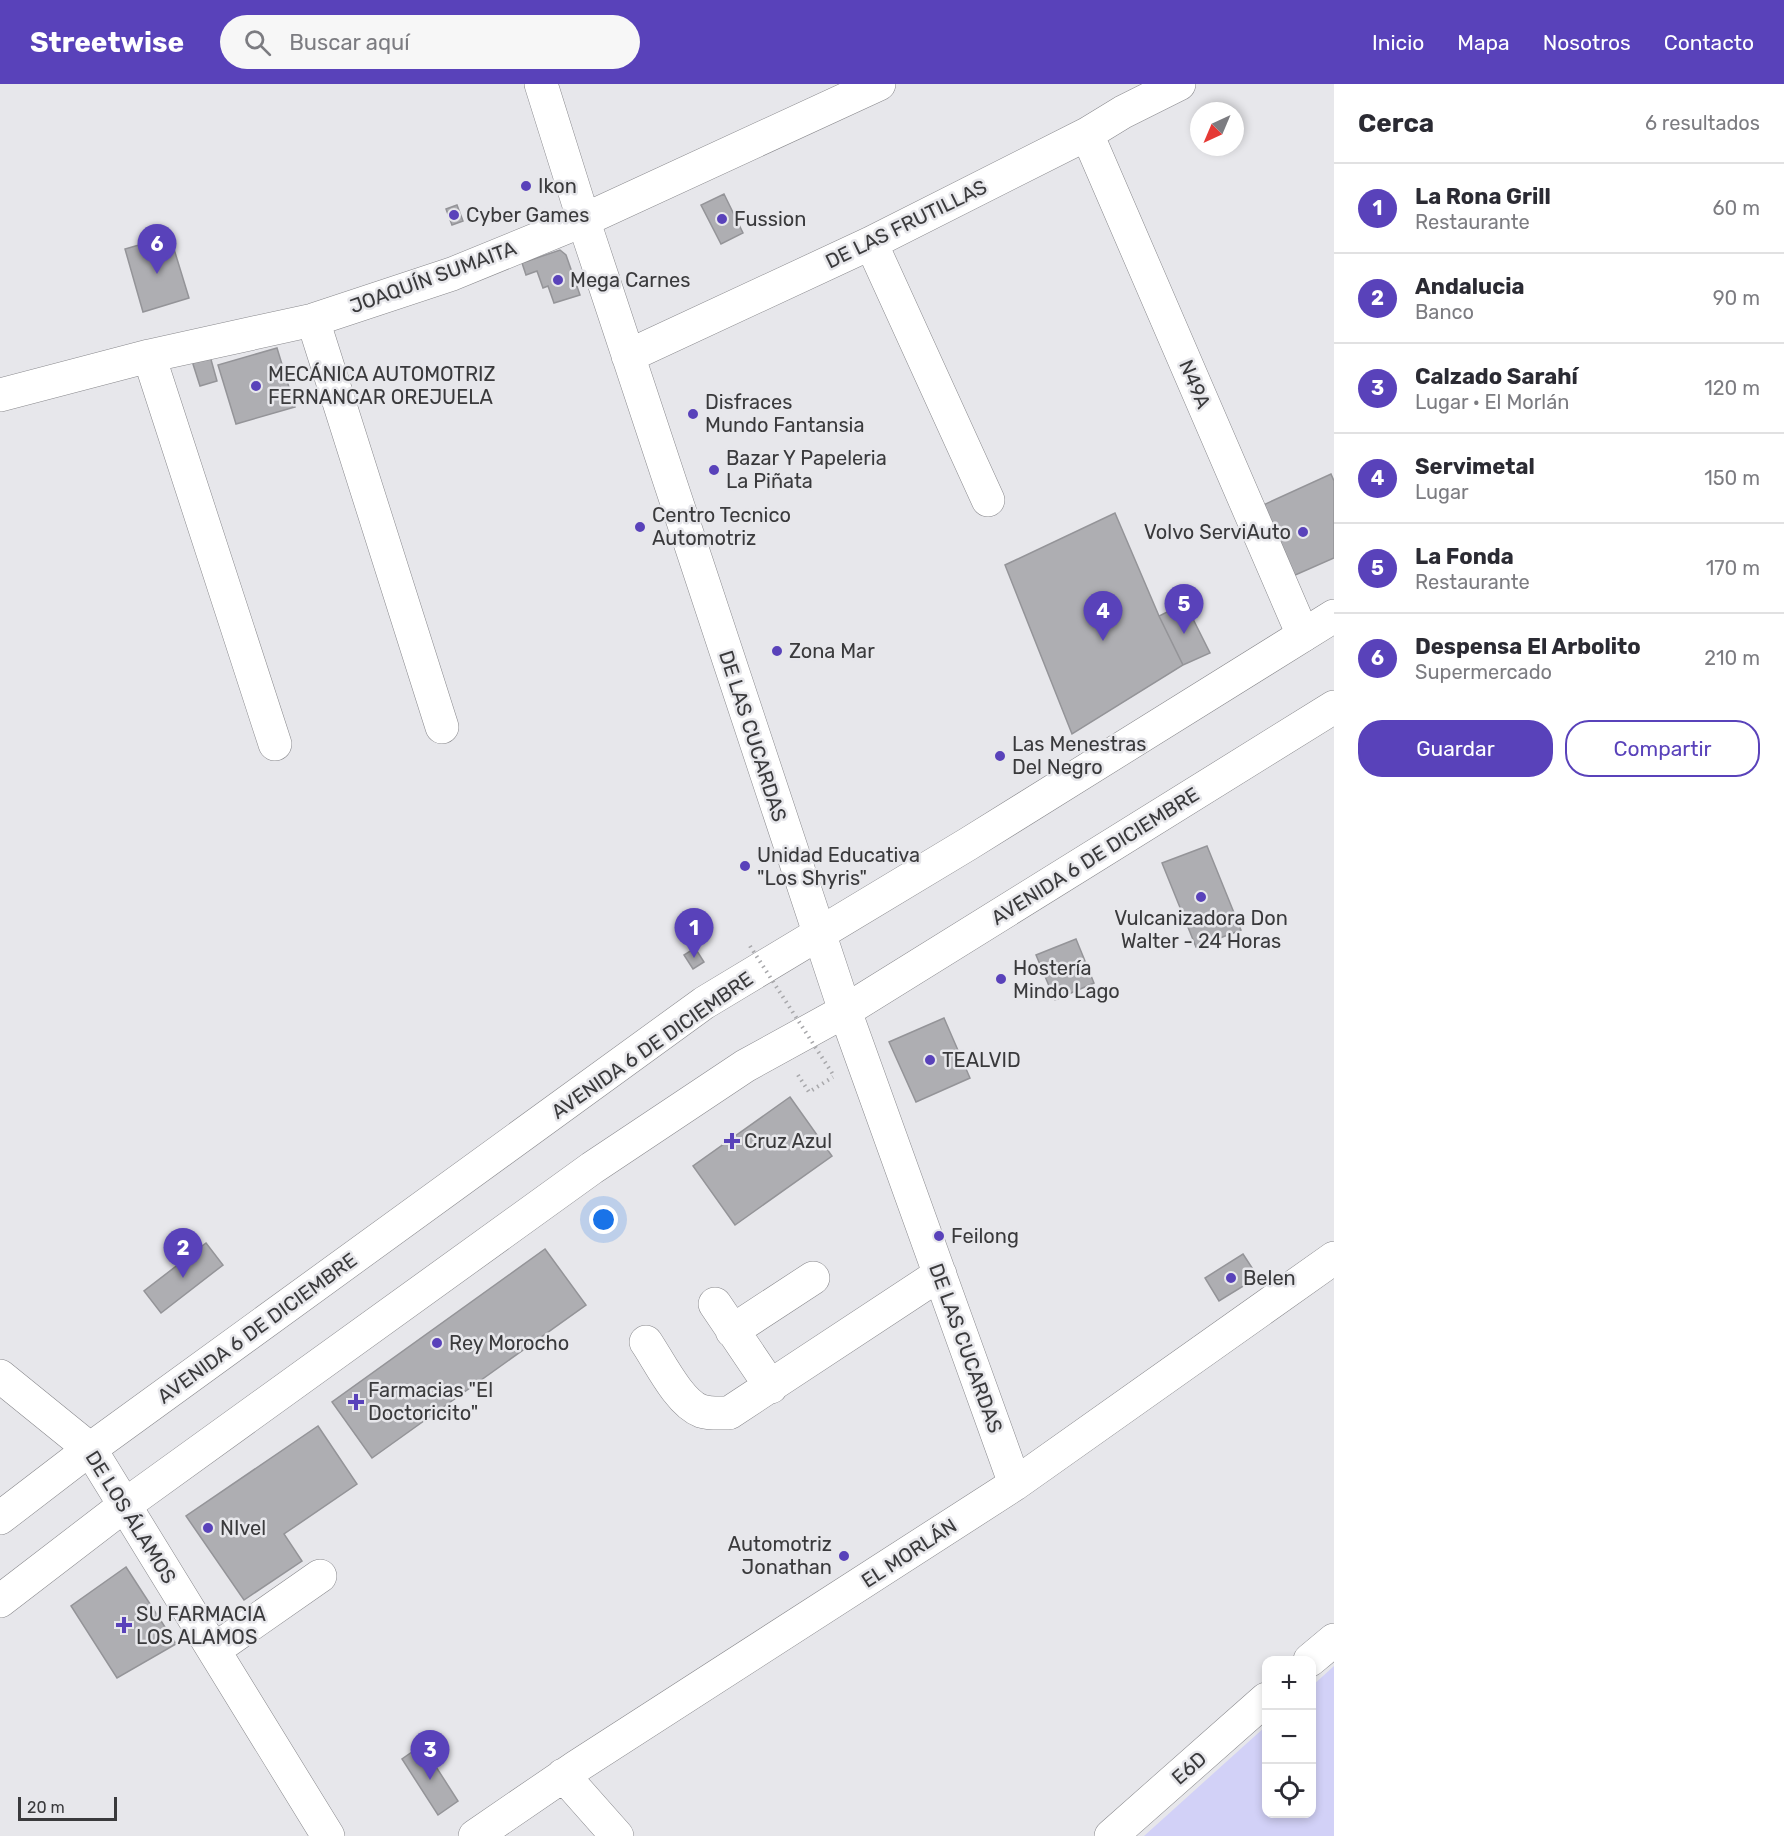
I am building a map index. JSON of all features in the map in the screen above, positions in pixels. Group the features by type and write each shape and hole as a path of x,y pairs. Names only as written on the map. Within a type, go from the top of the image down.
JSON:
{"street":[{"name":"DE LAS CUCARDAS","path":"541,84 628,356 845,1011 1016,1484"},
{"name":"JOAQUÍN SUMAITA","path":"0,395 149,356 313,320 452,274 584,220 879,84"},
{"name":"DE LAS FRUTILLAS","path":"628,356 871,243 1087,134 1123,112 1179,84"},
{"name":"N49A","path":"1087,134 1303,634"},
{"path":"871,243 988,500"},
{"path":"313,320 442,727"},
{"path":"149,356 275,744"},
{"name":"AVENIDA 6 DE DICIEMBRE","path":"0,1518 90,1449 704,1003 968,844 1334,616"},
{"name":"AVENIDA 6 DE DICIEMBRE","path":"0,1601 125,1505 592,1168 745,1066 845,1011 1334,707"},
{"name":"EL MORLÁN","path":"475,1836 563,1776 1016,1484 1334,1258"},
{"path":"646,1342 686,1402 700,1411 729,1413 940,1274"},
{"path":"732,1331 813,1278"},
{"path":"715,1304 771,1387"},
{"name":"DE LOS ÁLAMOS","path":"0,1376 90,1449 328,1836"},
{"path":"214,1650 321,1576"},
{"path":"1315,1656 1334,1640"},
{"name":"E6D","path":"1111,1836 1262,1703"},
{"path":"563,1776 616,1836"}],"path":[{"path":"750,946 834,1076 809,1092 797,1073"}],"shaded area":[{"path":"1334,1666 1334,1836 1144,1836 1262,1730 1262,1818 1316,1818 1316,1682"}],"building":[{"name":"Fussion","path":"724,194 743,233 721,244 701,205"},
{"name":"Cyber Games","path":"457,205 463,221 452,225 446,209"},
{"path":"170,236 189,298 143,312 125,249"},
{"name":"Mega Carnes","path":"560,250 566,255 580,295 554,303 548,286 543,288 537,271 526,275 522,263"},
{"name":"MECÁNICA AUTOMOTRIZ FERNANCAR OREJUELA","path":"277,348 295,407 236,424 218,365"},
{"path":"210,356 217,381 200,386 192,361"},
{"name":"Volvo ServiAuto","path":"1331,474 1334,481 1334,558 1293,576 1261,506"},
{"path":"1115,513 1159,616 1183,665 1072,734 1005,565"},
{"path":"1185,603 1210,653 1183,665 1159,616"},
{"name":"Vulcanizadora Don Walter - 24 Horas","path":"1207,846 1241,930 1196,947 1162,863"},
{"path":"1076,939 1094,983 1055,1000 1036,955"},
{"path":"695,948 704,962 693,969 684,955"},
{"name":"TEALVID","path":"944,1018 970,1078 916,1102 889,1042"},
{"path":"790,1097 832,1156 735,1225 693,1166"},
{"path":"206,1243 223,1265 161,1313 144,1291"},
{"path":"545,1249 586,1305 372,1458 332,1402"},
{"name":"Belen","path":"1243,1254 1258,1277 1219,1301 1205,1278"},
{"path":"318,1426 357,1484 284,1534 302,1561 244,1600 186,1516"},
{"name":"SU FARMACIA LOS ALAMOS","path":"126,1567 176,1644 117,1678 71,1606"},
{"path":"422,1745 458,1801 438,1815 402,1759"}],"place":[{"name":"Ikon","path":"526,186"},
{"name":"Cyber Games","path":"454,215"},
{"name":"Fussion","path":"722,219"},
{"name":"Despensa El Arbolito","path":"157,274"},
{"name":"Mega Carnes","path":"558,280"},
{"name":"MECÁNICA AUTOMOTRIZ FERNANCAR OREJUELA","path":"256,386"},
{"name":"Disfraces Mundo Fantansia","path":"693,414"},
{"name":"Bazar Y Papeleria La Piñata","path":"714,470"},
{"name":"Centro Tecnico Automotriz","path":"640,527"},
{"name":"Volvo ServiAuto","path":"1303,532"},
{"name":"La Fonda","path":"1184,634"},
{"name":"Servimetal","path":"1103,641"},
{"name":"Zona Mar","path":"777,651"},
{"name":"Las Menestras Del Negro","path":"1000,756"},
{"name":"Unidad Educativa \"Los Shyris\"","path":"745,866"},
{"name":"Vulcanizadora Don Walter - 24 Horas","path":"1201,897"},
{"name":"La Rona Grill","path":"694,958"},
{"name":"Hostería Mindo Lago","path":"1001,979"},
{"name":"TEALVID","path":"930,1060"},
{"name":"Cruz Azul","path":"732,1141"},
{"name":"Feilong","path":"939,1236"},
{"name":"Andalucia","path":"183,1278"},
{"name":"Belen","path":"1231,1278"},
{"name":"Rey Morocho","path":"437,1343"},
{"name":"Farmacias \"El Doctoricito\"","path":"356,1402"},
{"name":"NIvel","path":"208,1528"},
{"name":"Automotriz Jonathan","path":"844,1556"},
{"name":"SU FARMACIA LOS ALAMOS","path":"124,1625"},
{"name":"Calzado Sarahí","path":"430,1780"}]}
